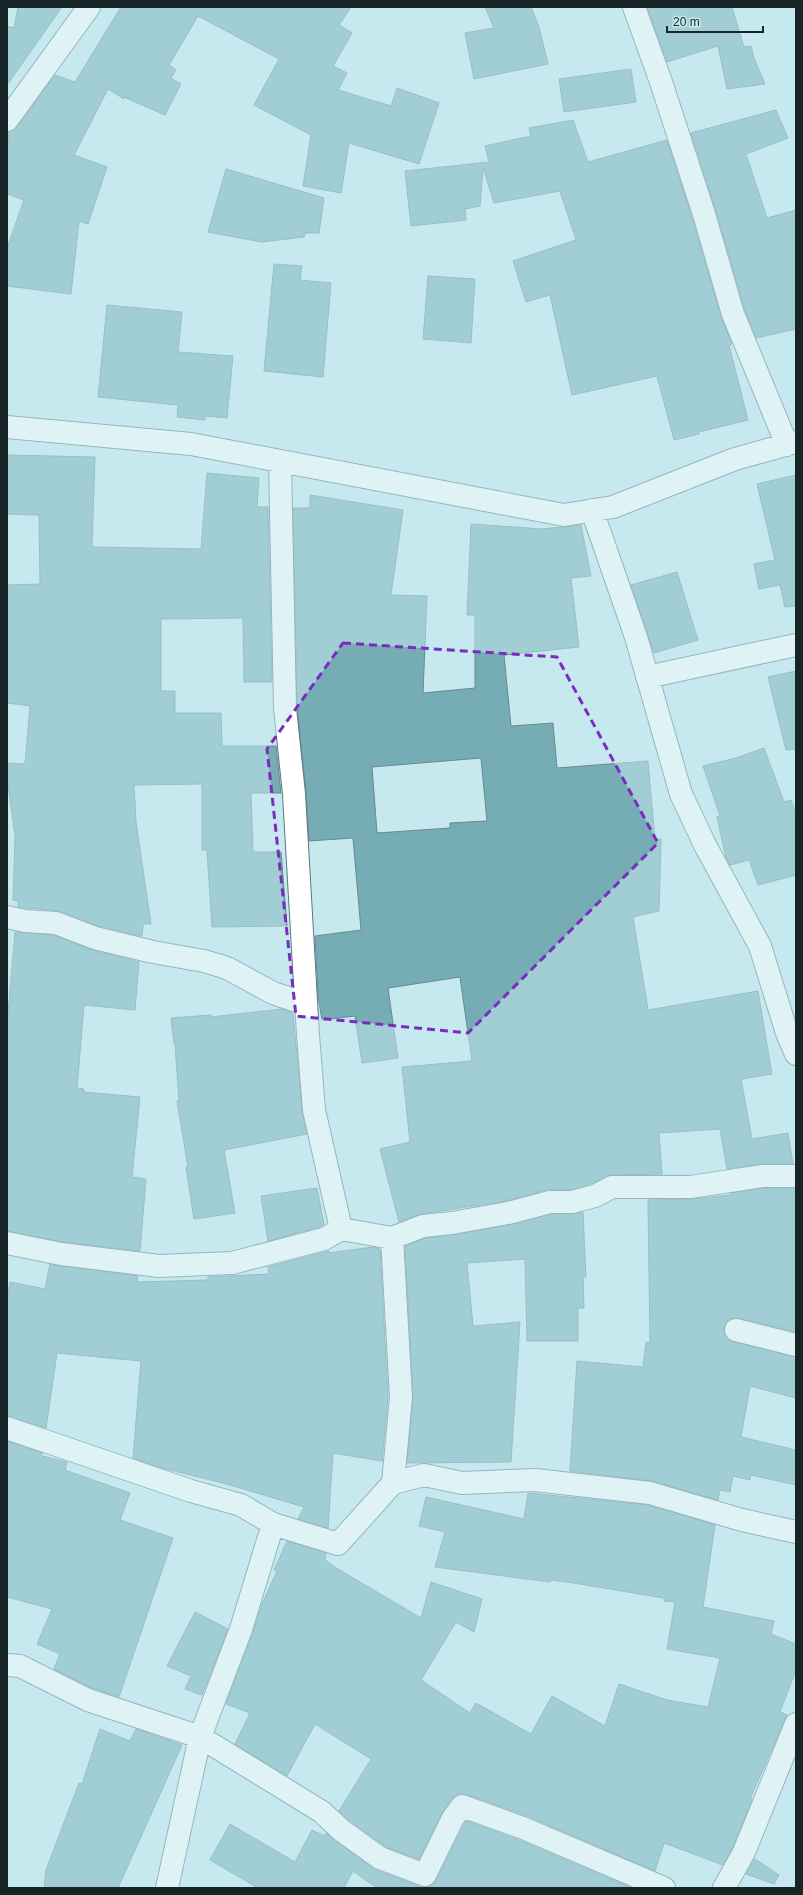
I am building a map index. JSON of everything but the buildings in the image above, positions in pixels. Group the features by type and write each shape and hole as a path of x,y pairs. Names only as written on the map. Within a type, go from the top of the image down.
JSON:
{"street":[{"path":"7,120 88,7"},
{"path":"7,427 191,444 564,515 613,507 734,459 791,444 733,314 701,206 661,82 634,7"},
{"path":"280,461 285,708 294,794 306,1004 314,1110 341,1230"},
{"path":"592,510 636,637 681,794 705,845 760,946 787,1033 796,1054"},
{"path":"647,677 796,645"},
{"path":"7,917 25,921 56,923 95,938 153,952 204,961 227,968 273,993 306,1004"},
{"path":"7,1242 61,1254 159,1266 225,1264 324,1239 341,1230 392,1238 423,1226 508,1214 550,1202 572,1202 595,1196 612,1187 690,1187 762,1176 796,1176"},
{"path":"392,1238 401,1397 393,1482"},
{"path":"736,1330 796,1345"},
{"path":"7,1428 191,1491 241,1505 273,1524 338,1544 393,1482 424,1475 462,1483 535,1480 650,1493 742,1520 796,1532"},
{"path":"167,1888 200,1737 241,1629 273,1524"},
{"path":"7,1665 20,1666 88,1700 200,1737 322,1812 341,1830 380,1858 425,1874 453,1818 462,1806 523,1828 664,1888"},
{"path":"724,1888 744,1852 796,1724"}],"highlighted area":[{"path":"343,643 557,657 658,843 468,1033 296,1016 267,749"}]}
